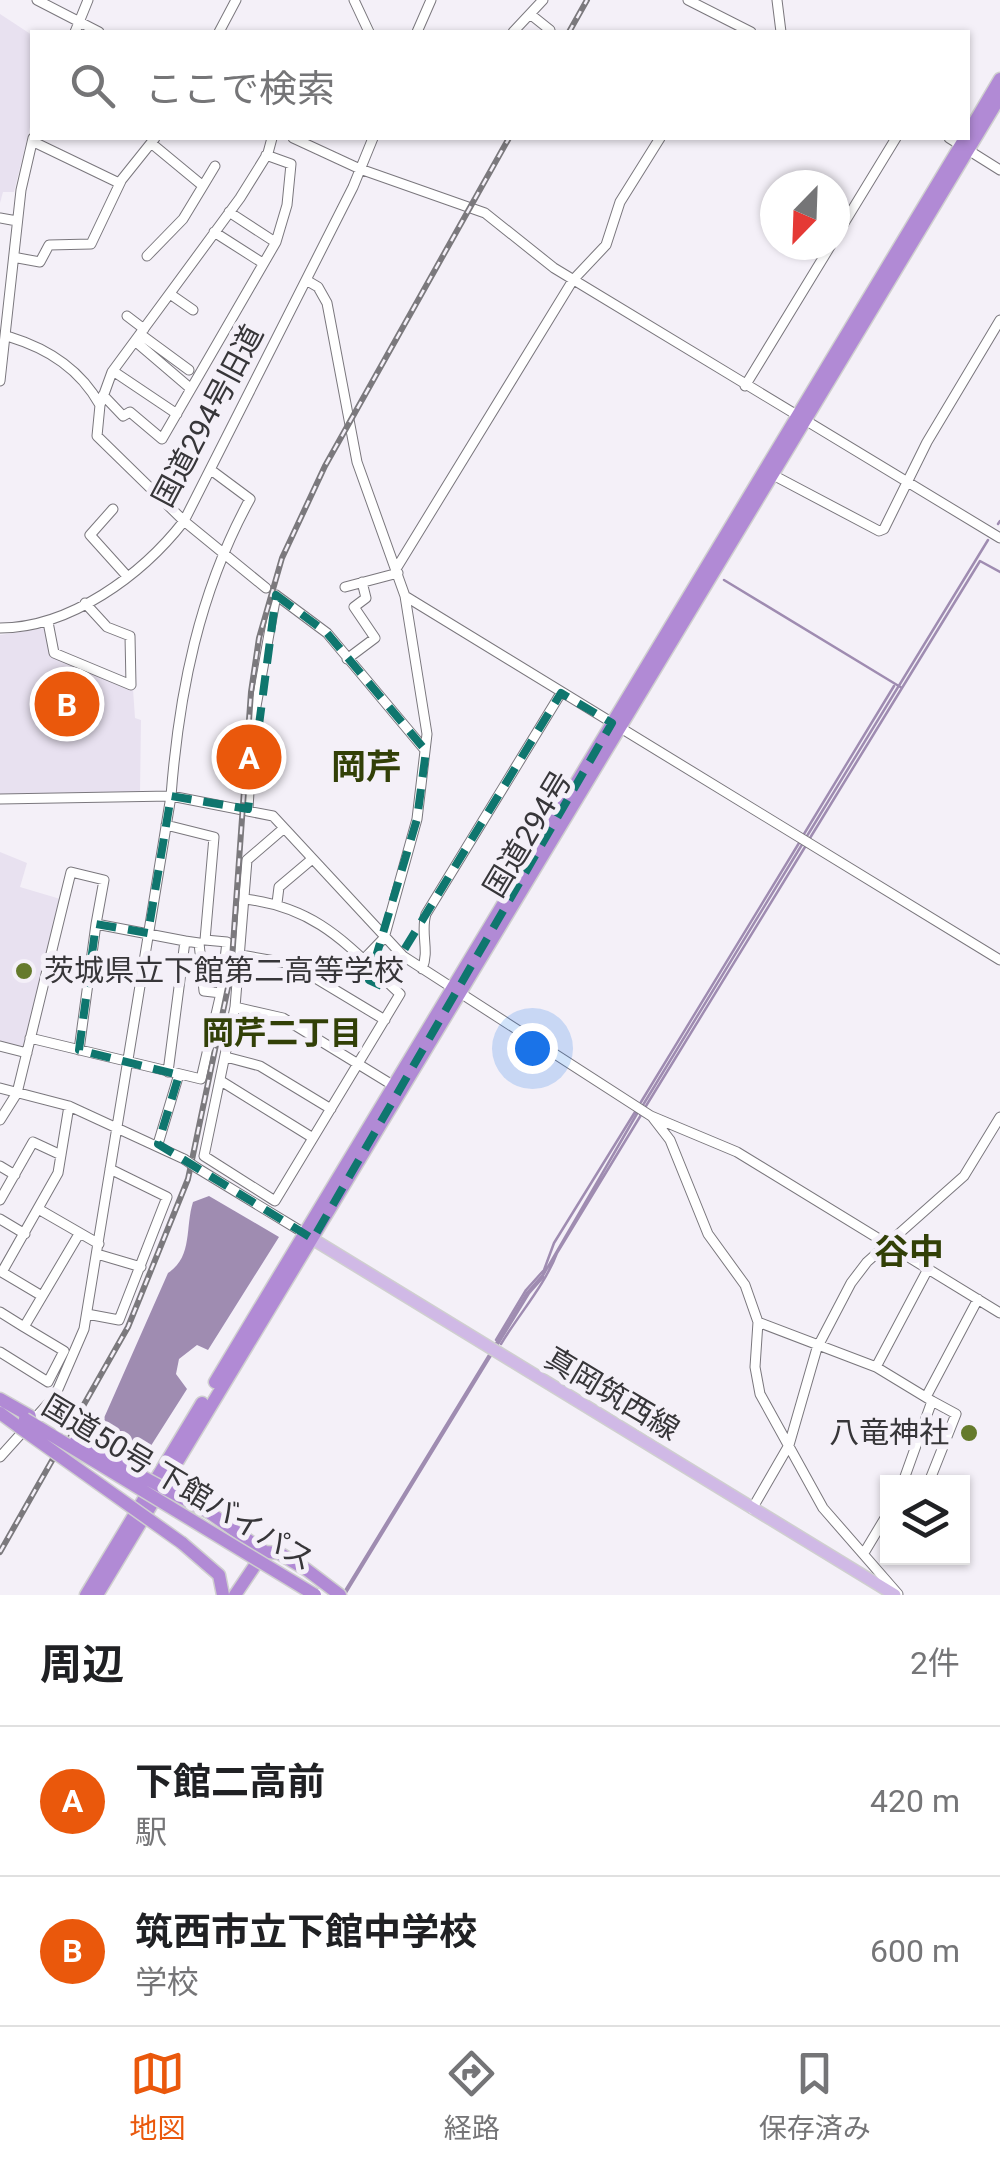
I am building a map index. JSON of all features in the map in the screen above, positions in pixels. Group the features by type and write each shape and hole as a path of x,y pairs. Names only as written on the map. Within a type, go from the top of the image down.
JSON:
{"highway":[{"name":"国道294号","path":"970,127 1000,79"},
{"name":"国道294号","path":"970,131 1000,97"},
{"name":"国道294号","path":"86,1595 617,725 962,140"},
{"name":"国道294号","path":"617,725 773,475 800,419"},
{"name":"国道294号","path":"97,1595 394,1086 457,990"},
{"path":"0,1402 182,1542 220,1575 223,1595"},
{"path":"0,1413 22,1419 210,1513 265,1552 279,1553 340,1595"},
{"name":"国道50号 下館バイパス","path":"22,1419 315,1595"},
{"path":"238,1595 265,1552"}],"main road":[{"name":"真岡筑西線","path":"308,1236 897,1595"}],"street":[{"path":"37,0 51,3 77,27 88,0"},
{"path":"219,30 236,0"},
{"path":"354,0 368,30"},
{"path":"418,30 430,0"},
{"path":"515,30 542,0"},
{"path":"688,0 747,30"},
{"path":"776,0 781,30"},
{"path":"530,14 550,30"},
{"path":"725,30 731,22"},
{"path":"0,381 17,221 36,140 120,181"},
{"path":"18,258 40,262 49,245 90,244 120,181 153,140 203,186"},
{"path":"266,588 184,521 98,440 101,400 113,371 144,334 229,212 266,155 271,140"},
{"path":"297,140 360,169 478,210 573,280 1000,538"},
{"name":"国道294号旧道","path":"0,628 48,622 85,602 169,540 184,521 373,140"},
{"path":"345,587 397,571 573,280 606,245 620,202 659,140"},
{"path":"850,213 895,140"},
{"path":"962,140 1000,170"},
{"path":"10,337 33,344 62,362 86,381 101,400 123,416 130,412 162,438 276,242 287,205 291,164 266,155"},
{"path":"147,256 183,219 214,166"},
{"path":"229,212 272,240"},
{"path":"0,218 17,221"},
{"path":"214,232 261,262"},
{"path":"745,386 822,260"},
{"path":"306,280 318,286 328,303 357,462 405,596 425,710 422,798 384,938 363,960"},
{"path":"170,294 193,310"},
{"path":"127,316 190,388"},
{"path":"773,475 879,531 910,485 927,442 1000,320"},
{"path":"144,334 188,370"},
{"path":"113,371 177,414"},
{"path":"0,1456 55,1396 72,1364 87,1314 166,825 178,710 221,551 250,499 211,470"},
{"path":"114,509 90,536 126,575"},
{"path":"347,660 375,638 354,606 366,598 362,582"},
{"path":"248,809 254,723 276,595 327,633 426,751"},
{"path":"405,596 1000,960"},
{"path":"48,622 54,653 131,685 130,636 106,627 85,602"},
{"path":"422,969 426,958 426,914 561,693"},
{"path":"0,799 170,796 274,816 384,938 422,969 651,1116 736,1152 1000,1313"},
{"path":"166,825 214,837 202,941 204,991 222,993"},
{"path":"245,899 278,903 320,921 400,994 278,1204 204,1156 235,1007 247,860 283,829"},
{"path":"278,903 279,887 311,860"},
{"path":"0,1120 17,1093 71,872 104,880 79,1050"},
{"path":"30,1038 201,1079 222,993 226,942 185,941 96,924"},
{"path":"168,1072 185,941"},
{"path":"241,954 292,964 385,1020"},
{"path":"235,1007 275,1014 394,1086"},
{"path":"0,1046 27,1053"},
{"path":"226,1057 260,1066 331,1109"},
{"path":"158,1144 180,1074"},
{"path":"221,1081 313,1138"},
{"path":"0,1088 70,1106 158,1144 308,1236"},
{"path":"42,1296 1,1271 40,1210 58,1173 70,1106"},
{"path":"651,1116 670,1140 708,1234 740,1274 758,1322 755,1380 823,1508 897,1595"},
{"path":"752,1508 790,1445 817,1348 858,1272 964,1176 1000,1116"},
{"path":"0,1200 33,1142 61,1155"},
{"path":"0,1166 15,1175"},
{"path":"87,1314 119,1320 167,1198 110,1170"},
{"path":"40,1210 98,1249 141,1268"},
{"path":"0,1219 25,1234"},
{"path":"24,1326 79,1234"},
{"path":"876,1367 928,1269"},
{"path":"904,1475 929,1399 978,1300"},
{"path":"0,1312 64,1351 48,1382 0,1352"},
{"path":"758,1322 817,1348 876,1367 956,1414 932,1475"},
{"path":"864,1553 880,1526"}],"highlighted area":[{"path":"276,595 327,633 426,751 417,819 369,980 382,986 561,693 612,723 313,1239 158,1144 179,1075 79,1050 96,924 148,933 171,796 248,809"}],"shaded area":[{"path":"0,14 30,34 30,127 14,192 3,192 0,203"},
{"path":"46,628 51,653 133,689 135,718 141,720 140,794 0,797 0,635"},
{"name":"茨城県立下館第二高等学校","path":"0,852 27,863 20,887 67,901 23,1048 0,1042"},
{"path":"209,1196 279,1237 208,1350 197,1345 179,1359 176,1374 187,1389 147,1452 100,1427 168,1273 185,1250 193,1202"},
{"path":"542,1274 545,1277 530,1294 346,1595 341,1595 526,1292"}],"waterway":[{"path":"807,836 988,540"},
{"path":"724,580 902,688 980,561 1000,572"},
{"path":"804,834 894,686"},
{"path":"810,838 902,688"},
{"path":"641,1102 799,843"},
{"path":"643,1105 803,843"},
{"path":"646,1106 805,847"},
{"path":"496,1340 526,1290 544,1270 554,1243 635,1112"},
{"path":"542,1277 638,1112"},
{"path":"501,1344 539,1288 641,1115"}],"railway":[{"path":"570,30 587,0"},
{"path":"0,1552 128,1327 188,1179 231,973 251,692 259,638 282,558 325,466 508,140"}],"place":[{"name":"筑西市立下館中学校","path":"67,704"},
{"name":"下館二高前","path":"249,757"},
{"name":"茨城県立下館第二高等学校","path":"24,971"},
{"name":"八竜神社","path":"969,1433"}],"district":[{"name":"岡芹","path":"366,767"},
{"name":"岡芹二丁目","path":"282,1033"},
{"name":"谷中","path":"909,1252"}]}
